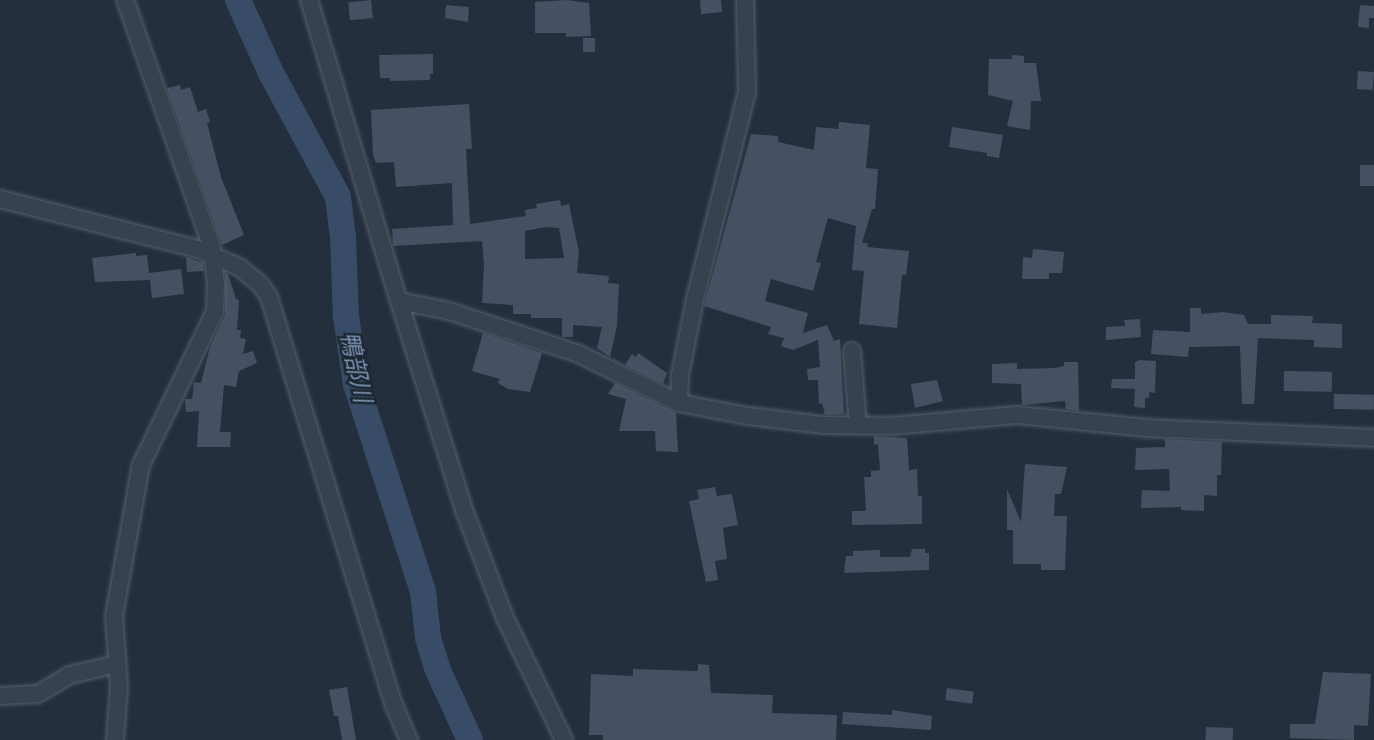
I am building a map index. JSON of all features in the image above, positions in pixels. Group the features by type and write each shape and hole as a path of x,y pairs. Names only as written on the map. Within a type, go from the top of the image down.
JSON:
{"street":[{"path":"115,740 119,687 114,616 141,465 215,312 215,256 125,0"},
{"path":"309,0 464,510 505,618 564,740"},
{"path":"679,403 680,374 695,299 747,92 745,0"},
{"path":"0,200 156,236 215,256 254,276 269,297 390,692 409,740"},
{"path":"399,301 449,310 579,354 679,403 761,418 824,425 891,426 1017,415 1147,428 1374,438"},
{"path":"852,351 858,425"},
{"path":"0,696 38,694 70,675 117,664"}],"building":[{"path":"371,0 373,18 350,20 348,2"},
{"path":"567,0 589,3 591,36 566,37 566,33 535,33 535,2"},
{"path":"700,0 721,0 722,12 701,14"},
{"path":"446,5 469,7 468,22 445,18"},
{"path":"1360,5 1374,6 1374,18 1369,18 1369,28 1358,27"},
{"path":"583,38 595,38 595,52 583,52"},
{"path":"433,54 433,74 430,74 430,80 390,81 390,78 380,78 379,55"},
{"path":"1012,55 1024,56 1024,63 1036,63 1041,101 1031,101 1030,130 1007,126 1013,101 988,95 989,59 1012,59"},
{"path":"1358,71 1374,72 1373,90 1357,89"},
{"path":"180,85 181,90 190,87 198,112 206,109 221,177 244,235 222,245 167,88"},
{"path":"469,104 472,149 466,149 470,224 526,216 525,210 537,208 536,204 560,200 561,206 569,204 579,252 577,273 609,276 608,283 619,284 617,326 610,357 597,348 602,327 573,325 573,337 562,337 562,318 531,318 531,314 513,314 513,305 482,303 482,241 393,246 392,229 453,225 452,183 396,187 394,162 376,163 373,155 371,110","holes":["546,227 559,228 564,258 525,259 525,231"]},
{"path":"839,122 870,125 866,168 878,169 875,209 872,209 862,243 868,243 867,247 909,251 906,275 902,275 897,328 859,324 864,271 852,270 856,226 828,218 816,262 821,263 813,291 771,279 765,301 808,313 803,333 827,325 834,341 840,339 844,414 825,415 822,403 819,404 818,380 808,380 807,369 820,367 818,340 793,350 781,346 784,338 768,334 771,327 704,306 751,134 778,136 778,142 814,150 816,127 838,129"},
{"path":"952,127 1003,135 999,158 987,156 987,153 949,147"},
{"path":"1360,165 1374,165 1374,186 1360,186"},
{"path":"1033,249 1064,252 1062,273 1049,273 1049,279 1022,279 1023,257 1032,258"},
{"path":"136,253 136,256 147,255 149,273 181,269 184,294 152,298 150,280 95,282 92,258"},
{"path":"186,257 203,263 204,271 187,272"},
{"path":"225,272 236,299 239,300 237,330 241,330 240,338 246,339 243,354 253,351 257,363 239,371 236,387 224,385 220,432 231,432 230,447 197,447 199,411 186,412 185,399 192,399 194,382 201,383 210,347 225,315"},
{"path":"1190,308 1201,308 1201,314 1223,312 1244,315 1248,324 1271,324 1271,315 1313,316 1312,323 1342,324 1342,348 1314,347 1314,340 1258,338 1254,404 1242,404 1240,346 1189,347 1188,357 1151,354 1153,330 1190,332"},
{"path":"1140,319 1141,337 1106,340 1106,327 1125,326 1124,320"},
{"path":"483,333 542,353 530,392 508,389 498,383 500,379 472,371"},
{"path":"638,353 667,373 663,384 625,365 632,354 636,357"},
{"path":"1156,361 1155,393 1149,392 1149,398 1145,398 1145,408 1134,407 1135,389 1111,388 1112,379 1135,379 1135,362"},
{"path":"1064,362 1078,362 1079,411 1066,409 1065,401 1022,405 1021,384 992,383 992,364 1017,363 1017,369 1055,368 1064,366"},
{"path":"1284,371 1332,372 1332,392 1284,391"},
{"path":"937,380 943,401 915,408 911,384"},
{"path":"615,383 676,413 678,452 656,451 655,431 619,431 626,399 608,394"},
{"path":"1334,394 1374,395 1374,410 1334,409"},
{"path":"874,436 907,438 909,470 917,469 918,496 922,496 922,524 852,525 852,511 866,511 864,477 871,477 871,471 880,470 878,444 874,445"},
{"path":"1165,439 1222,442 1217,496 1204,495 1204,511 1181,510 1181,507 1141,508 1142,490 1170,491 1169,469 1135,470 1136,448 1165,447"},
{"path":"1025,464 1067,467 1061,494 1055,494 1054,516 1067,516 1065,570 1041,570 1041,564 1013,564 1013,530 1007,530 1007,489 1021,522"},
{"path":"715,487 717,496 732,494 738,525 723,528 727,559 715,561 718,580 706,582 689,501 699,499 697,490"},
{"path":"912,549 925,549 925,553 929,553 929,570 844,573 846,556 853,556 853,551 880,550 880,557 910,557"},
{"path":"698,664 709,665 711,693 773,695 772,713 837,715 836,740 603,740 603,735 589,735 591,674 633,676 633,669 698,671"},
{"path":"1323,672 1371,674 1368,726 1354,725 1354,740 1290,738 1290,724 1315,724"},
{"path":"347,687 356,740 342,740 338,716 334,716 329,690"},
{"path":"947,688 974,692 972,704 945,700"},
{"path":"892,710 932,716 931,730 842,724 843,712 892,715"},
{"path":"1206,727 1233,728 1233,740 1206,740"}],"waterway":[{"name":"鴨部川","path":"238,0 270,71 338,197 343,236 346,316 356,384 423,591 428,638 437,668 470,740"}]}
